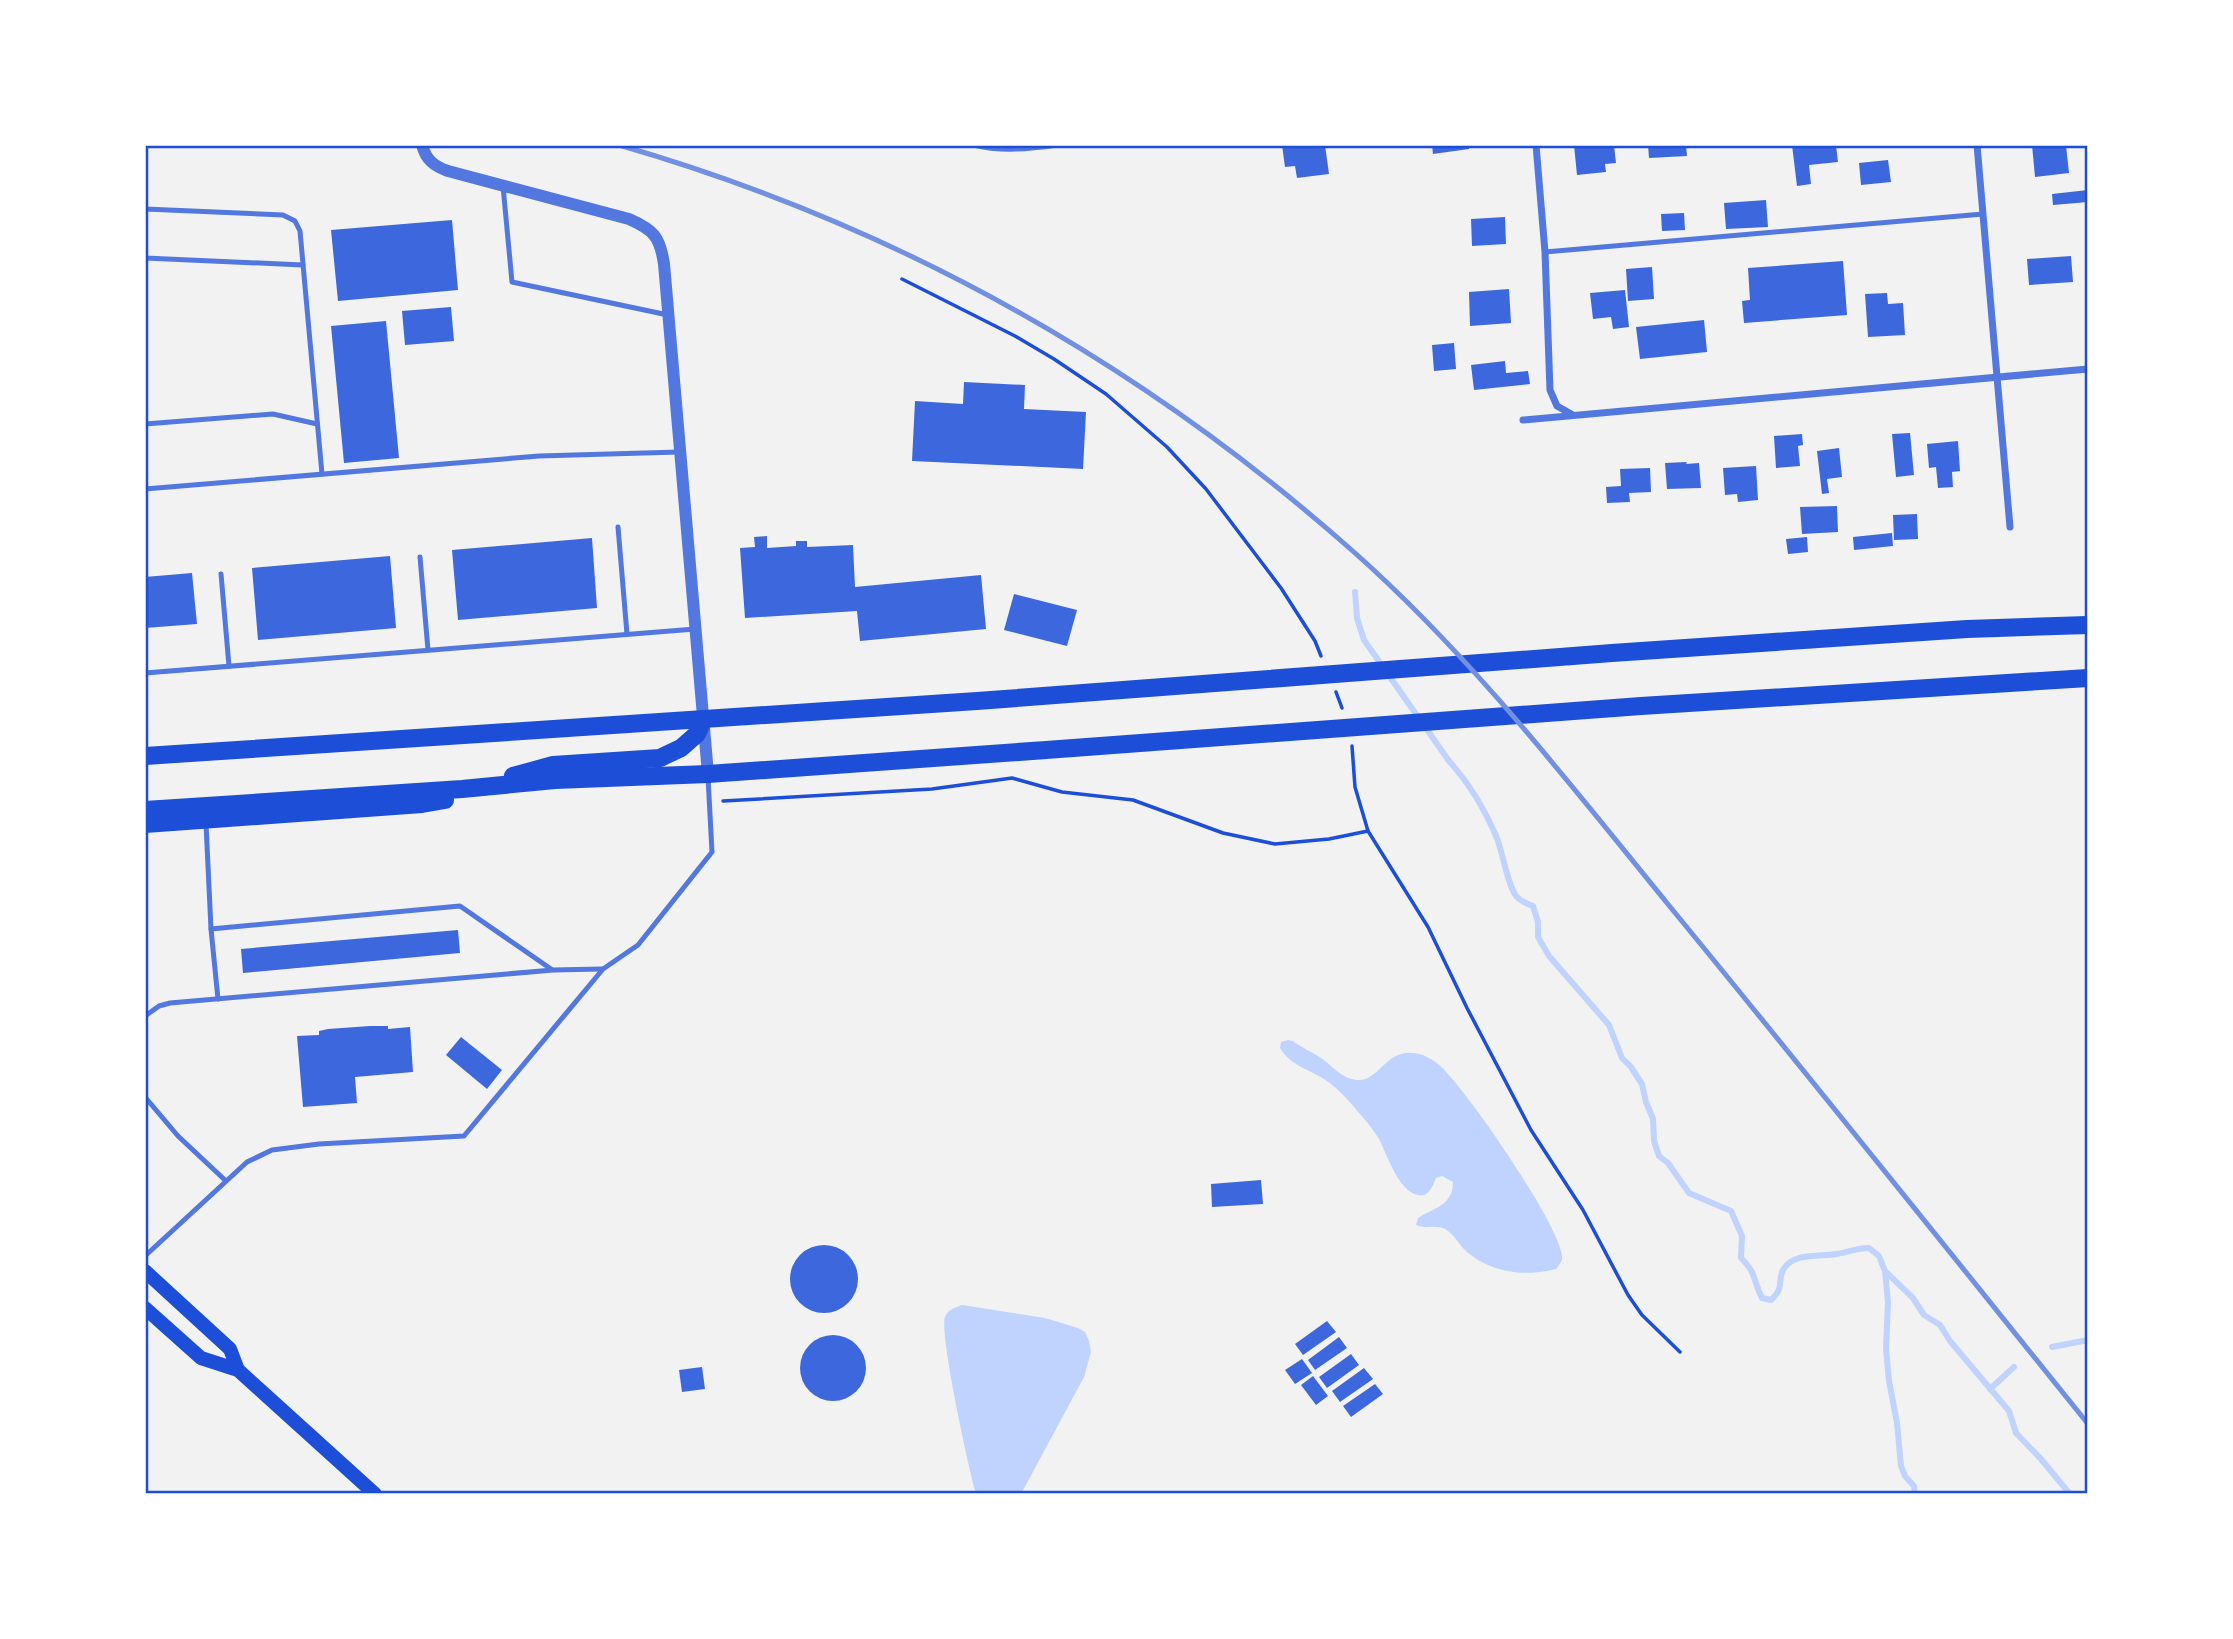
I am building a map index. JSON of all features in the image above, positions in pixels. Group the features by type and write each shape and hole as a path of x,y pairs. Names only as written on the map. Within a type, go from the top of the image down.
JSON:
{"main road":[{"path":"145,756 1967,629 2088,625"},
{"path":"145,824 205,813 555,780 708,774 1641,706 2088,678"},
{"path":"462,789 553,765 660,758 681,748 696,734 704,719"},
{"path":"145,810 205,813 422,804 555,780"},
{"path":"145,1270 230,1349 239,1370 375,1494"},
{"path":"145,1308 201,1358 239,1370"}],"street":[{"path":"422,145 427,159 434,166 465,177 610,213 646,226 656,236 662,249 708,774"},
{"path":"1536,145 1545,252 1550,390 1557,407 1574,415"},
{"path":"1977,145 2010,527"},
{"path":"1522,420 2088,369"}],"lane":[{"path":"973,145 989,149 1017,150 1058,145"},
{"path":"503,186 512,282 668,315"},
{"path":"145,209 283,215 295,221 300,231 322,474"},
{"path":"1545,252 1983,214"},
{"path":"145,258 303,265"},
{"path":"145,424 273,414 317,424"},
{"path":"145,489 539,456 679,452"},
{"path":"618,527 627,634"},
{"path":"420,557 428,650"},
{"path":"221,574 229,666"},
{"path":"145,673 695,629"},
{"path":"145,1256 247,1162 272,1150 320,1144 464,1136 603,969 638,945 712,852 708,774"},
{"path":"205,813 211,929 218,999"},
{"path":"211,929 460,906 553,970"},
{"path":"145,1016 159,1006 218,999 553,970 603,969"},
{"path":"145,1097 162,1119 226,1181"}],"path":[{"path":"902,279 1015,336 1054,359 1106,394 1167,446 1206,489 1281,588 1315,642 1324,664"},
{"path":"1334,687 1346,718"},
{"path":"1351,740 1355,787 1368,831 1428,927 1531,1130 1583,1210 1628,1295 1642,1315 1680,1352"},
{"path":"710,802 932,789 1012,778 1062,792 1133,800 1223,833 1275,844 1329,839 1368,831"}],"water":[{"path":"1288,1040 1321,1058 1341,1074 1357,1080 1372,1075 1400,1054 1423,1055 1437,1063 1488,1126 1531,1191 1559,1245 1562,1260 1556,1269 1521,1273 1498,1269 1467,1252 1444,1229 1416,1225 1418,1218 1446,1201 1453,1182 1442,1176 1436,1178 1425,1195 1418,1195 1405,1187 1379,1139 1346,1098 1330,1083 1294,1063 1284,1054 1280,1048 1281,1042"},
{"path":"962,1305 1045,1318 1078,1328 1085,1332 1089,1341 1091,1352 1084,1377 1021,1494 976,1494 956,1402 944,1328 946,1314"}],"building":[{"path":"1282,145 1325,145 1329,174 1297,178 1295,166 1285,167"},
{"path":"1432,145 1469,145 1469,149 1433,154"},
{"path":"1574,145 1614,145 1616,163 1605,164 1606,172 1577,175"},
{"path":"1648,145 1686,145 1687,156 1649,158"},
{"path":"1792,145 1836,145 1838,162 1809,165 1811,184 1797,186"},
{"path":"2032,145 2066,145 2069,173 2035,177"},
{"path":"1888,160 1891,182 1861,185 1859,163"},
{"path":"2088,190 2088,202 2053,205 2052,194"},
{"path":"1766,200 1768,227 1726,229 1724,203"},
{"path":"1684,213 1685,230 1662,231 1661,214"},
{"path":"1505,217 1506,244 1472,246 1471,219"},
{"path":"452,220 458,290 338,301 331,230"},
{"path":"2071,256 2073,282 2029,285 2027,259"},
{"path":"1843,261 1847,315 1744,323 1742,301 1750,300 1748,268"},
{"path":"1652,267 1654,299 1628,301 1626,269"},
{"path":"1509,289 1511,323 1470,326 1469,292"},
{"path":"1625,290 1629,327 1613,329 1611,317 1593,319 1590,293"},
{"path":"1887,293 1888,304 1903,303 1905,335 1868,337 1865,294"},
{"path":"451,307 454,341 405,345 402,311"},
{"path":"1704,320 1707,352 1640,359 1636,327"},
{"path":"386,321 399,458 344,463 331,326"},
{"path":"1454,343 1456,369 1434,371 1432,345"},
{"path":"1505,361 1506,373 1528,371 1530,384 1474,390 1471,365"},
{"path":"964,382 1025,385 1024,409 1086,412 1083,469 912,461 915,401 963,404"},
{"path":"1910,433 1914,475 1896,477 1892,434"},
{"path":"1802,434 1803,445 1798,446 1800,466 1776,468 1774,436"},
{"path":"1958,441 1960,471 1952,472 1953,487 1938,488 1936,467 1929,468 1927,444"},
{"path":"1839,448 1842,477 1827,479 1829,493 1822,494 1817,451"},
{"path":"1687,462 1686,464 1699,463 1701,488 1667,489 1665,463"},
{"path":"1756,466 1758,500 1738,502 1737,494 1725,495 1723,468"},
{"path":"1650,468 1651,492 1629,493 1630,502 1607,503 1606,487 1621,486 1620,469"},
{"path":"1837,506 1838,532 1802,534 1800,507"},
{"path":"1917,514 1918,539 1894,540 1893,515"},
{"path":"1892,533 1893,546 1854,550 1853,537"},
{"path":"767,536 767,548 796,546 796,541 807,541 807,547 853,545 855,587 981,575 986,629 860,641 857,611 745,618 740,548 755,547 754,537"},
{"path":"1807,537 1808,552 1788,554 1786,539"},
{"path":"592,538 597,608 458,620 452,550"},
{"path":"390,556 396,628 258,640 252,568"},
{"path":"192,573 197,624 145,628 145,577"},
{"path":"1014,594 1077,610 1067,646 1004,630"},
{"path":"458,930 460,953 243,973 241,949"},
{"path":"388,1026 388,1029 410,1027 413,1072 355,1077 357,1103 303,1107 297,1036 319,1035 319,1031 328,1029"},
{"path":"461,1037 502,1070 487,1089 446,1055"},
{"path":"1261,1180 1263,1204 1212,1207 1211,1184"},
{"path":"824,1245 837,1248 848,1255 855,1266 858,1279 855,1292 848,1303 837,1310 824,1313 811,1310 800,1303 793,1292 790,1279 793,1266 800,1255 811,1248"},
{"path":"1327,1321 1336,1332 1303,1355 1295,1344"},
{"path":"826,1335 840,1335 852,1340 861,1349 866,1368 864,1381 857,1392 840,1401 826,1401 814,1396 805,1387 800,1375 800,1361 805,1349 814,1340"},
{"path":"1339,1337 1347,1348 1315,1370 1308,1360"},
{"path":"1351,1354 1359,1365 1327,1388 1319,1377"},
{"path":"1302,1359 1312,1373 1295,1384 1285,1370"},
{"path":"702,1367 705,1389 682,1392 679,1370"},
{"path":"1364,1368 1373,1379 1340,1402 1332,1391"},
{"path":"1313,1376 1328,1396 1316,1405 1301,1385"},
{"path":"1375,1384 1383,1394 1351,1417 1343,1406"}],"waterway":[{"path":"1355,592 1357,618 1364,640 1476,797 1496,836 1514,894 1521,901 1533,906 1538,922 1538,937 1549,956 1609,1025 1622,1058 1642,1084 1653,1119 1654,1141 1659,1156 1668,1163 1689,1193 1731,1211 1742,1236 1741,1258 1752,1273 1762,1298 1771,1300 1779,1288 1783,1270 1793,1260 1869,1248 1879,1256 1885,1271 1913,1298 1924,1315 1940,1325 1950,1341 2009,1411 2016,1433 2070,1494"},
{"path":"1885,1271 1889,1381 1901,1466 1914,1486 1915,1494"},
{"path":"2052,1347 2088,1340"},
{"path":"1990,1389 2014,1367"}],"railway":[{"path":"619,145 721,178 821,216 917,259 1010,307 1101,361 1188,420 1273,484 1355,553 1439,635 1556,767 2088,1424"}]}
